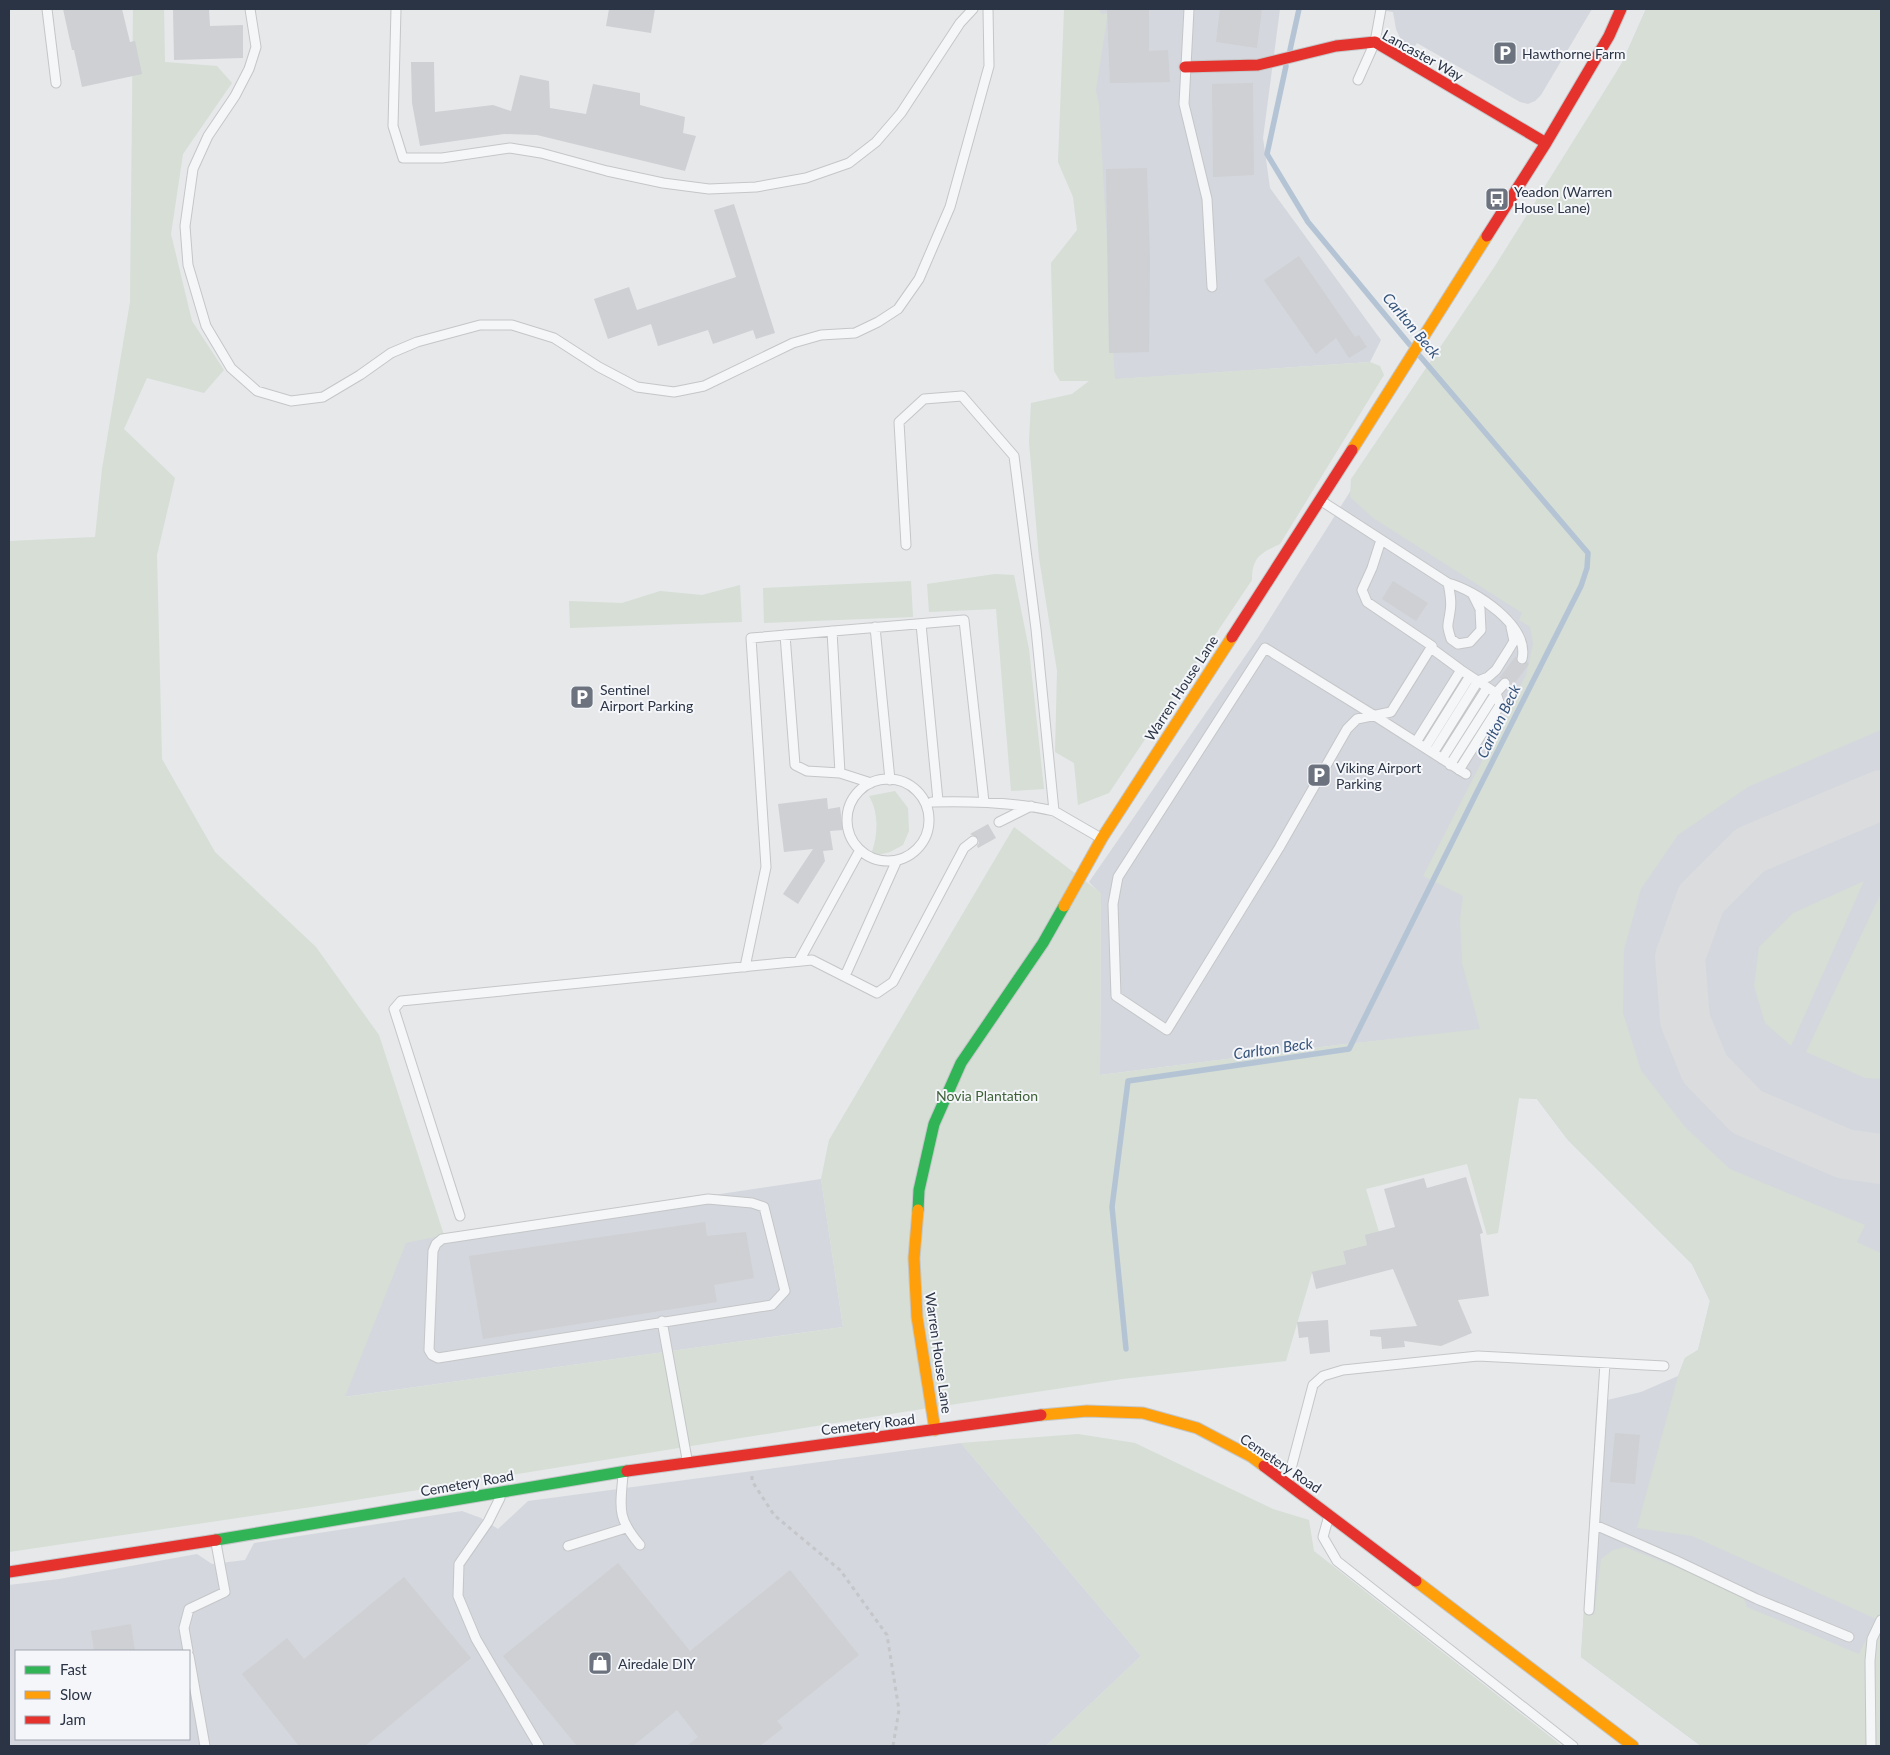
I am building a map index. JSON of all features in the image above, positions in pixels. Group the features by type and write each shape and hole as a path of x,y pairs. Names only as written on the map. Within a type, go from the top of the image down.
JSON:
{"street":[{"name":"Warren House Lane","path":"935,1430 917,1317 914,1258 919,1190 934,1124 961,1063 1043,943 1102,838 1321,500 1425,332 1546,143 1609,36 1622,9"},
{"name":"Lancaster Way","path":"1185,66 1258,65 1336,46 1375,42 1546,143"},
{"name":"Cemetery Road","path":"9,1572 216,1540 687,1462 1042,1415 1087,1411 1143,1413 1197,1428 1252,1457 1633,1746"}],"lane":[{"path":"47,9 56,83"},
{"path":"250,9 256,47 249,69 235,96 208,136 193,169 185,226 188,265 206,326 231,368 257,391 291,401 323,397 360,375 391,353 417,342 480,325 512,325 554,338 599,367 637,387 674,392 704,386 793,343 821,335 855,333 878,322 898,309 919,279 950,207 989,66 988,9"},
{"path":"396,9 393,126 403,158 442,158 510,148 541,153 606,171 663,183 709,189 756,187 806,178 849,163 876,142 901,113 960,23 973,9"},
{"path":"1189,9 1184,104 1206,199 1212,287"},
{"path":"1358,80 1375,42 1381,9"},
{"path":"906,545 899,422 924,399 962,396 1014,456 1036,629 1054,811"},
{"path":"1321,500 1448,584 1459,586 1503,614 1520,635 1525,650 1522,659"},
{"path":"1381,540 1372,568 1362,590 1367,602 1432,646 1431,648 1496,693 1500,705 1462,772 1376,716 1265,648 1118,877 1113,904 1116,996 1167,1030 1279,848 1347,729 1358,719 1376,716 1391,712 1431,648"},
{"path":"1448,584 1451,599 1446,625 1450,639 1458,644 1470,642 1481,630 1480,610 1473,595"},
{"path":"745,966 766,867 751,638 964,620 984,802"},
{"path":"921,624 938,802"},
{"path":"1474,678 1488,677 1496,670 1514,641 1511,624"},
{"path":"875,627 890,780"},
{"path":"832,631 840,773"},
{"path":"785,635 795,764 807,771 840,773 871,783"},
{"path":"1416,742 1461,670"},
{"path":"1429,751 1474,678"},
{"path":"1450,765 1496,693 1505,683"},
{"path":"1442,759 1487,688"},
{"path":"884,780 898,780 910,786 920,795 924,802 929,820 926,834 920,846 910,855 897,860 884,861 871,858 860,850 852,840 848,827 848,814 852,801 860,790 871,783 884,780"},
{"path":"924,802 984,802 1031,806 1054,811 1102,838"},
{"path":"999,822 1031,806"},
{"path":"460,1216 394,1009 401,1001 812,960 877,993 893,982 964,848 973,841"},
{"path":"799,961 860,850"},
{"path":"845,976 897,860"},
{"path":"708,1199 752,1203 764,1207 785,1291 781,1297 772,1305 662,1322 438,1358 432,1356 429,1350 434,1251 436,1244 442,1239 708,1199"},
{"path":"662,1322 687,1462"},
{"path":"1287,1482 1313,1385 1323,1376 1343,1370 1478,1356 1664,1366"},
{"path":"1590,1610 1605,1363"},
{"path":"623,1472 620,1505 626,1528 640,1545"},
{"path":"502,1493 488,1522 459,1564 458,1596 476,1639 538,1746"},
{"path":"1329,1515 1323,1537 1337,1561 1573,1746"},
{"path":"1595,1525 1757,1599 1849,1636"},
{"path":"568,1546 626,1528"},
{"path":"188,1650 184,1628 189,1609 225,1592 216,1540"},
{"path":"1871,1746 1872,1640 1881,1620"},
{"path":"1871,1654 1881,1650"},
{"path":"190,1662 205,1746"}],"path":[{"path":"749,1454 752,1481 774,1515 840,1570 887,1635 899,1710 893,1746"}],"shaded area":[{"path":"1080,9 1280,9 1263,138 1270,188 1381,340 1370,362 1089,381"},
{"name":"Hawthorne Farm","path":"1373,9 1592,9 1541,95 1535,101 1528,104 1520,102 1417,43 1413,49 1401,40 1396,29 1393,12"},
{"path":"1646,9 1881,9 1881,1746 1701,1746 1581,1657 1597,1398 1607,1400 1641,1392 1678,1376 1685,1358 1698,1350 1710,1301 1692,1264 1568,1140 1537,1099 1519,1098 1480,1030 1337,1045 1100,1075 1101,894 1089,882 1259,636 1358,479 1411,414 1622,63"},
{"path":"821,1179 843,1327 344,1397 406,1242"},
{"path":"961,1443 1141,1656 1046,1746 9,1746 9,1585 59,1579 197,1554 212,1564 245,1560 254,1543 462,1511 481,1518 498,1529 528,1501"}],"green space":[{"name":"Novia Plantation","path":"133,9 164,9 165,62 217,66 232,83 183,154 171,234 192,321 224,370 204,393 147,378 124,429 175,478 157,555 162,759 215,852 316,947 379,1035 444,1235 406,1243 345,1397 843,1327 821,1179 829,1140 1014,827 1101,893 1100,1075 1480,1029 1462,963 1460,919 1463,896 1423,876 1526,675 1533,644 1530,627 1519,620 1522,613 1373,518 1350,497 1351,479 1495,266 1622,63 1646,9 1881,9 1881,730 1748,787 1678,835 1641,889 1624,950 1623,1013 1641,1070 1685,1127 1730,1169 1865,1225 1857,1242 1881,1253 1881,1746 1701,1746 1581,1657 1584,1613 1594,1615 1601,1559 1613,1550 1625,1547 1742,1593 1747,1607 1859,1654 1876,1619 1692,1536 1637,1528 1678,1376 1685,1358 1698,1350 1710,1301 1692,1264 1568,1140 1537,1099 1519,1098 1498,1233 1487,1235 1467,1164 1366,1189 1379,1232 1367,1245 1343,1251 1346,1264 1312,1273 1286,1361 1122,1379 903,1412 318,1506 9,1552 9,541 95,537 102,469 130,302"},
{"path":"1064,9 1099,9 1102,14 1108,13 1096,90 1099,104 1115,379 1370,362 1380,366 1384,375 1280,544 1263,553 1256,561 1252,572 1252,580 1109,793 1078,805 1074,763 1055,752 1057,671 1039,558 1029,442 1031,403 1072,394 1089,381 1060,381 1054,371 1051,263 1077,230 1073,197 1058,162"},
{"path":"995,574 1014,575 1029,649 1044,789 1011,791 996,609 929,612 927,584"},
{"path":"911,581 913,617 764,623 763,588"},
{"path":"740,585 742,622 570,628 569,601 622,603 660,591 702,595"},
{"path":"895,791 908,808 909,831 903,845 890,852 878,855 872,852 876,816 869,796"},
{"path":"1864,881 1791,1046 1765,1023 1754,986 1759,947 1793,913"},
{"path":"1881,893 1881,1079 1865,1078 1806,1052"},
{"path":"1078,1434 1135,1443 1273,1509 1309,1520 1314,1551 1562,1746 1046,1746 1141,1656 961,1443"}],"building":[{"path":"63,9 122,9 130,42 135,41 142,74 82,87"},
{"path":"173,9 209,9 210,26 243,25 243,58 174,60"},
{"path":"609,9 655,9 651,33 606,26"},
{"path":"1107,9 1149,9 1149,51 1168,50 1170,82 1110,83"},
{"path":"1220,9 1262,9 1257,48 1216,42"},
{"path":"411,62 434,62 435,112 493,105 511,111 520,75 549,81 550,108 586,114 593,84 640,93 640,105 685,117 683,133 696,136 685,171 537,135 504,134 420,146 412,103"},
{"path":"1253,83 1254,175 1213,177 1212,84"},
{"path":"1147,168 1150,259 1149,352 1109,353 1106,169"},
{"path":"734,204 775,333 756,339 753,330 713,344 708,330 658,346 651,324 608,339 594,299 629,287 637,310 736,277 714,210"},
{"path":"1299,256 1355,337 1359,335 1367,347 1349,358 1336,338 1316,354 1264,280"},
{"path":"1393,581 1428,603 1416,621 1382,599"},
{"path":"1516,656 1518,664 1522,665 1527,662 1529,664 1511,688 1509,678 1499,678"},
{"path":"827,798 828,809 840,807 843,830 830,831 833,850 823,851 825,861 798,904 783,894 813,849 784,852 778,804"},
{"path":"988,824 996,838 978,848 978,838 970,834"},
{"path":"1466,1177 1483,1233 1480,1234 1489,1296 1458,1300 1472,1333 1441,1346 1404,1341 1405,1347 1382,1349 1381,1337 1370,1336 1370,1330 1417,1326 1393,1269 1316,1289 1312,1272 1346,1264 1343,1251 1367,1245 1365,1235 1395,1227 1384,1189 1424,1178 1427,1188"},
{"path":"705,1222 707,1236 746,1232 754,1278 714,1285 717,1302 483,1339 469,1256"},
{"path":"1328,1320 1330,1352 1310,1354 1308,1337 1299,1338 1297,1322"},
{"path":"1615,1433 1640,1435 1635,1484 1610,1482"},
{"path":"618,1563 690,1651 790,1570 859,1655 777,1721 783,1728 760,1746 687,1746 698,1737 677,1710 633,1746 577,1746 503,1656"},
{"path":"404,1577 471,1658 365,1746 299,1746 242,1674 287,1638 304,1659"},
{"path":"131,1624 135,1650 94,1650 91,1631"}],"waterway":[{"name":"Carlton Beck","path":"1290,50 1299,9"},
{"name":"Carlton Beck","path":"1286,66 1267,154 1308,222 1410,345"},
{"name":"Carlton Beck","path":"1126,1349 1112,1207 1128,1081 1349,1049 1581,586 1587,568 1588,553 1419,355"}],"taxiway":[{"path":"1881,795 1750,850 1701,899 1680,957 1685,1020 1705,1069 1747,1112 1845,1154 1881,1159"}],"traffic: fast":[{"path":"918,1210 919,1190 934,1124 961,1063 1043,943 1064,906"},
{"path":"216,1540 627,1471"}],"traffic: slow":[{"path":"1352,450 1487,236"},
{"path":"1064,906 1102,838 1232,637"},
{"path":"918,1210 914,1258 917,1317 935,1430"},
{"path":"1041,1415 1087,1411 1143,1413 1197,1428 1252,1457 1264,1466"},
{"path":"1416,1581 1633,1746"}],"traffic: jam":[{"path":"1487,236 1546,143 1609,36 1621,9"},
{"path":"1185,67 1258,65 1336,46 1375,42 1546,143"},
{"path":"1232,637 1352,450"},
{"path":"627,1471 1041,1415"},
{"path":"1264,1466 1416,1581"},
{"path":"9,1572 216,1540"}],"place":[{"name":"Hawthorne Farm","path":"1505,53"},
{"name":"Yeadon (Warren House Lane)","path":"1497,199"},
{"name":"Sentinel Airport Parking","path":"582,697"},
{"name":"Viking Airport Parking","path":"1319,775"},
{"name":"Airedale DIY","path":"600,1663"}]}
